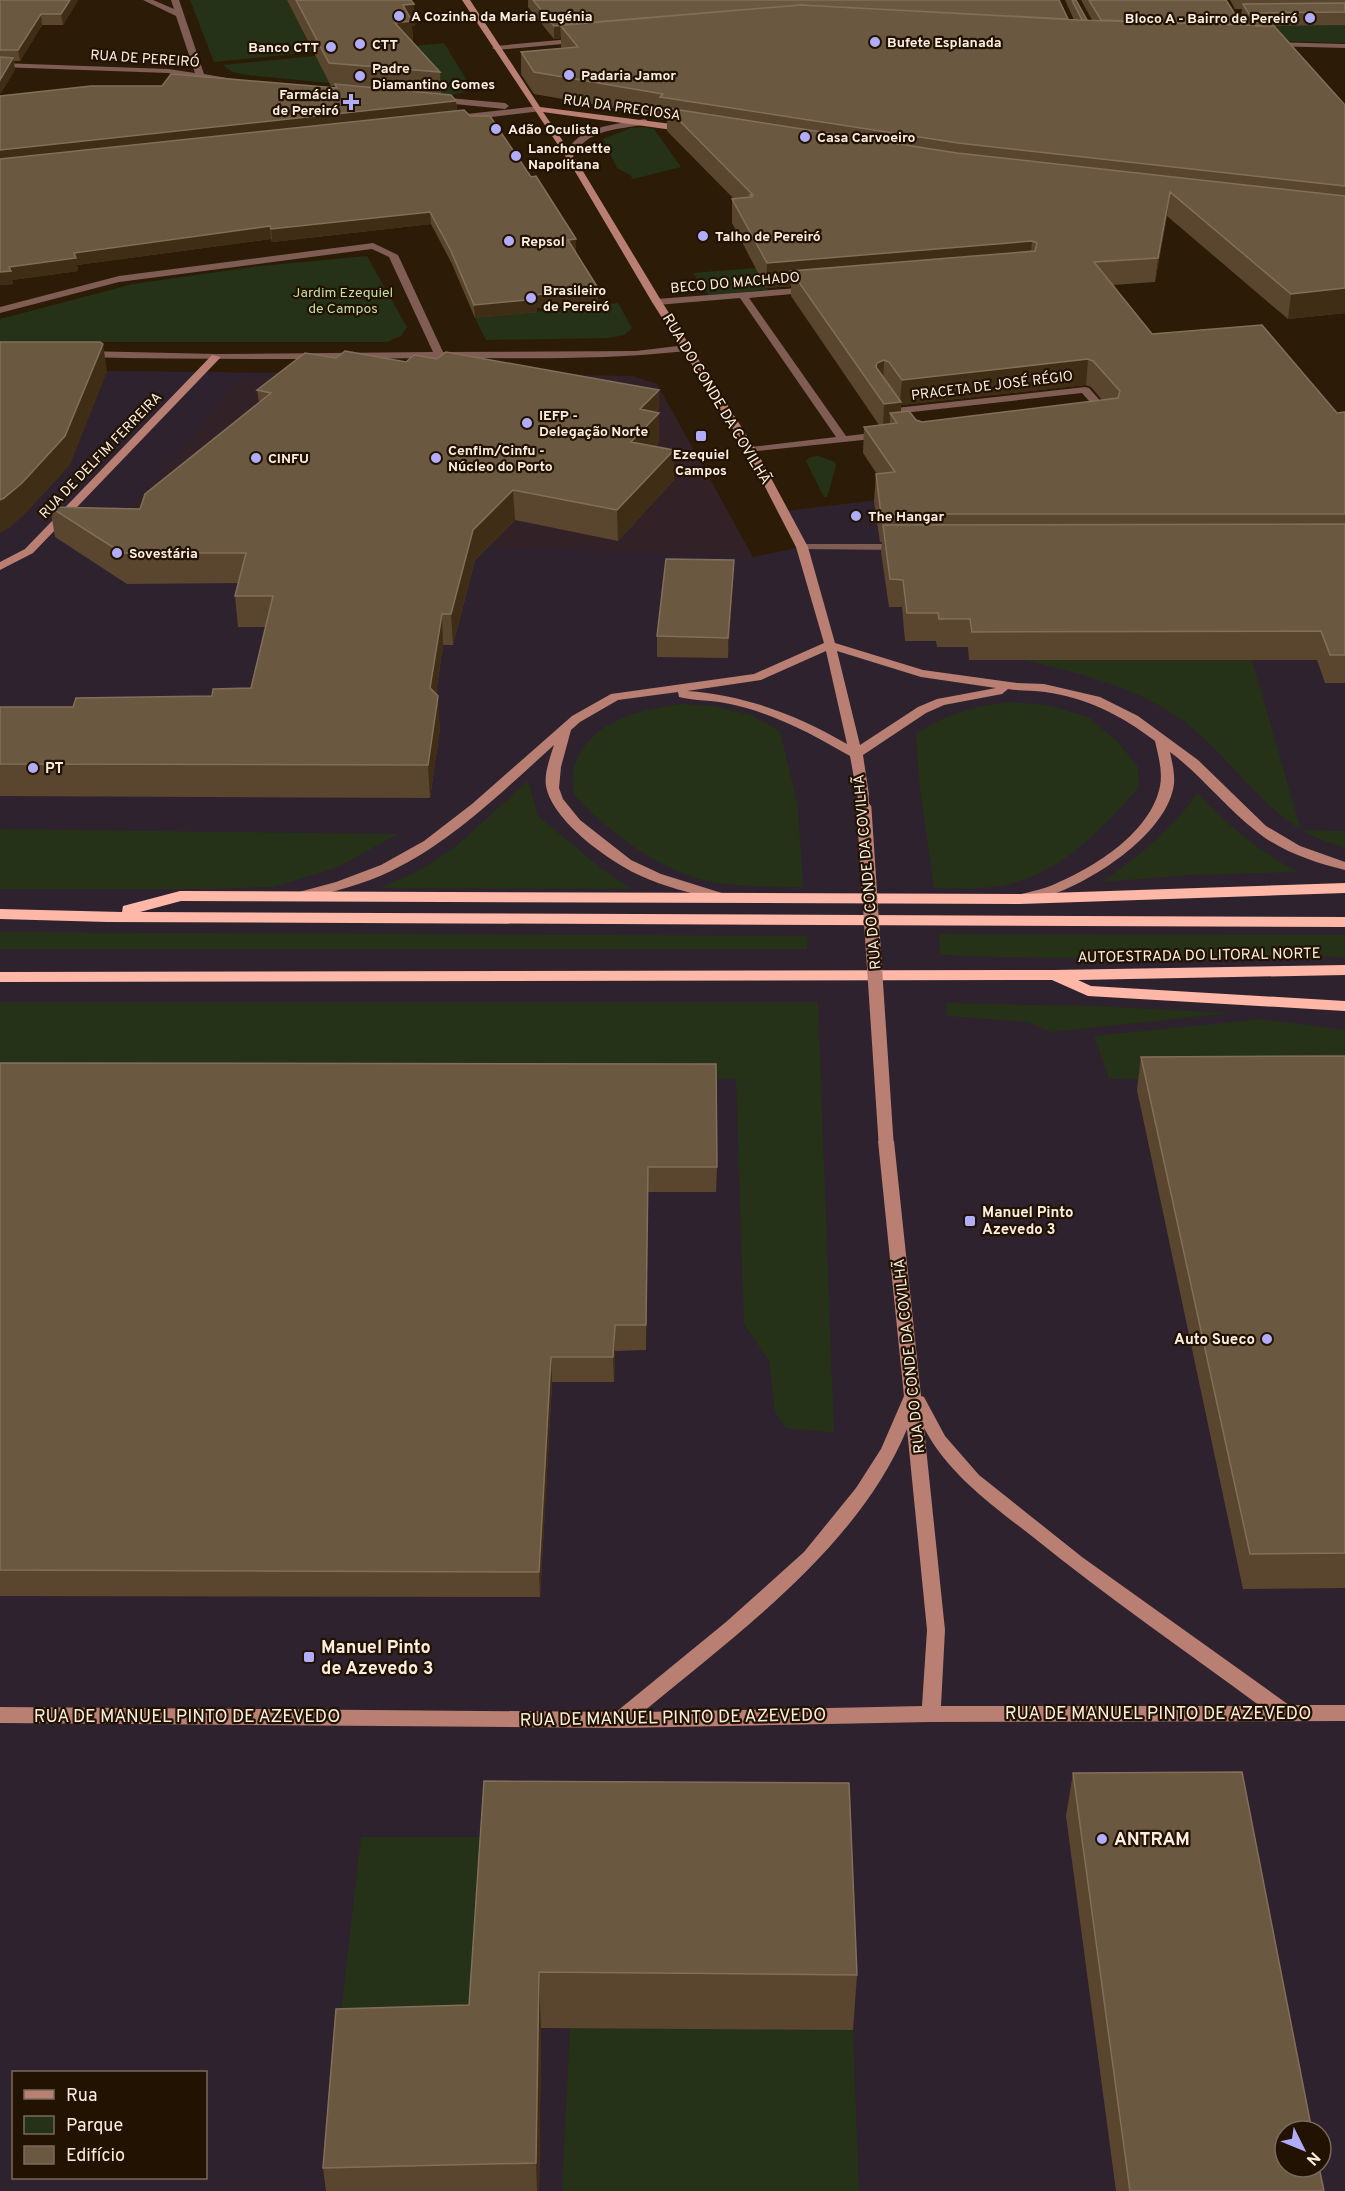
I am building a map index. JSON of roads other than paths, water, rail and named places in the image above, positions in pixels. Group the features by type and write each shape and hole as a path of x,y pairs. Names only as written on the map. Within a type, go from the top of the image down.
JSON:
{"highway":[{"path":"107,917 180,896 1020,899 1135,897 1230,890 1345,888"},
{"path":"0,914 107,917 1345,922"},
{"name":"AUTOESTRADA DO LITORAL NORTE","path":"0,977 1054,975 1345,970"},
{"path":"1054,975 1088,991 1345,1006"}],"main road":[{"name":"RUA DO CONDE DA COVILHÃ","path":"466,0 569,156 657,302 751,450 802,547 830,645 864,795 886,1141 914,1393 936,1630 931,1714"},
{"name":"RUA DA PRECIOSA","path":"538,109 696,131"},
{"name":"RUA DE DELFIM FERREIRA","path":"0,567 29,551 216,357"},
{"path":"304,895 341,885 386,868 429,844 477,807 576,719 615,697 757,677 830,645 921,673 1072,693 1096,700 1134,719 1193,763 1261,829 1295,849 1345,866"},
{"path":"643,692 698,694 752,705 798,722 856,754 922,710 941,702 1017,687"},
{"path":"565,730 552,787 558,803 569,816 601,844 638,870 720,897"},
{"path":"1020,899 1058,888 1090,871 1143,829 1158,808 1167,785 1161,740"},
{"path":"914,1393 939,1440 973,1480 1076,1562 1285,1713"},
{"path":"620,1720 733,1627 810,1557 868,1485 889,1451 914,1393"},
{"name":"RUA DE MANUEL PINTO DE AZEVEDO","path":"0,1715 620,1720 931,1714 1345,1713"}],"street":[{"path":"147,0 179,14"},
{"path":"175,0 200,75"},
{"path":"496,48 594,39"},
{"path":"1260,44 1345,46"},
{"name":"RUA DE PEREIRÓ","path":"0,65 168,71 243,83"},
{"path":"431,99 538,109"},
{"path":"446,119 538,109"},
{"path":"569,156 573,145 595,131 644,122"},
{"path":"0,310 119,279 373,246 393,255 440,356"},
{"name":"BECO DO MACHADO","path":"657,302 821,289"},
{"path":"741,295 843,439"},
{"path":"72,354 216,357 440,356 636,354 686,348"},
{"name":"PRACETA DE JOSÉ RÉGIO","path":"751,450 911,432 894,408 1085,390 1111,420 1100,422"},
{"path":"802,547 915,547"}],"place":[{"name":"A Cozinha da Maria Eugénia","path":"399,16"},
{"name":"Bloco A - Bairro de Pereiró","path":"1310,18"},
{"name":"Bufete Esplanada","path":"875,42"},
{"name":"CTT","path":"360,44"},
{"name":"Banco CTT","path":"331,47"},
{"name":"Padaria Jamor","path":"569,75"},
{"name":"Padre Diamantino Gomes","path":"360,76"},
{"name":"Farmácia de Pereiró","path":"351,102"},
{"name":"Adão Oculista","path":"496,129"},
{"name":"Casa Carvoeiro","path":"805,137"},
{"name":"Lanchonette Napolitana","path":"516,156"},
{"name":"Talho de Pereiró","path":"703,236"},
{"name":"Repsol","path":"509,241"},
{"name":"Brasileiro de Pereiró","path":"531,298"},
{"name":"IEFP - Delegação Norte","path":"527,423"},
{"name":"Ezequiel Campos","path":"701,436"},
{"name":"CINFU","path":"256,458"},
{"name":"Cenfim/Cinfu - Núcleo do Porto","path":"436,458"},
{"name":"The Hangar","path":"856,516"},
{"name":"Sovestária","path":"117,553"},
{"name":"PT","path":"33,768"},
{"name":"Manuel Pinto Azevedo 3","path":"970,1221"},
{"name":"Auto Sueco","path":"1267,1339"},
{"name":"Manuel Pinto de Azevedo 3","path":"309,1657"},
{"name":"ANTRAM","path":"1102,1839"}],"park label":[{"name":"Jardim Ezequiel de Campos","path":"343,300"}]}
